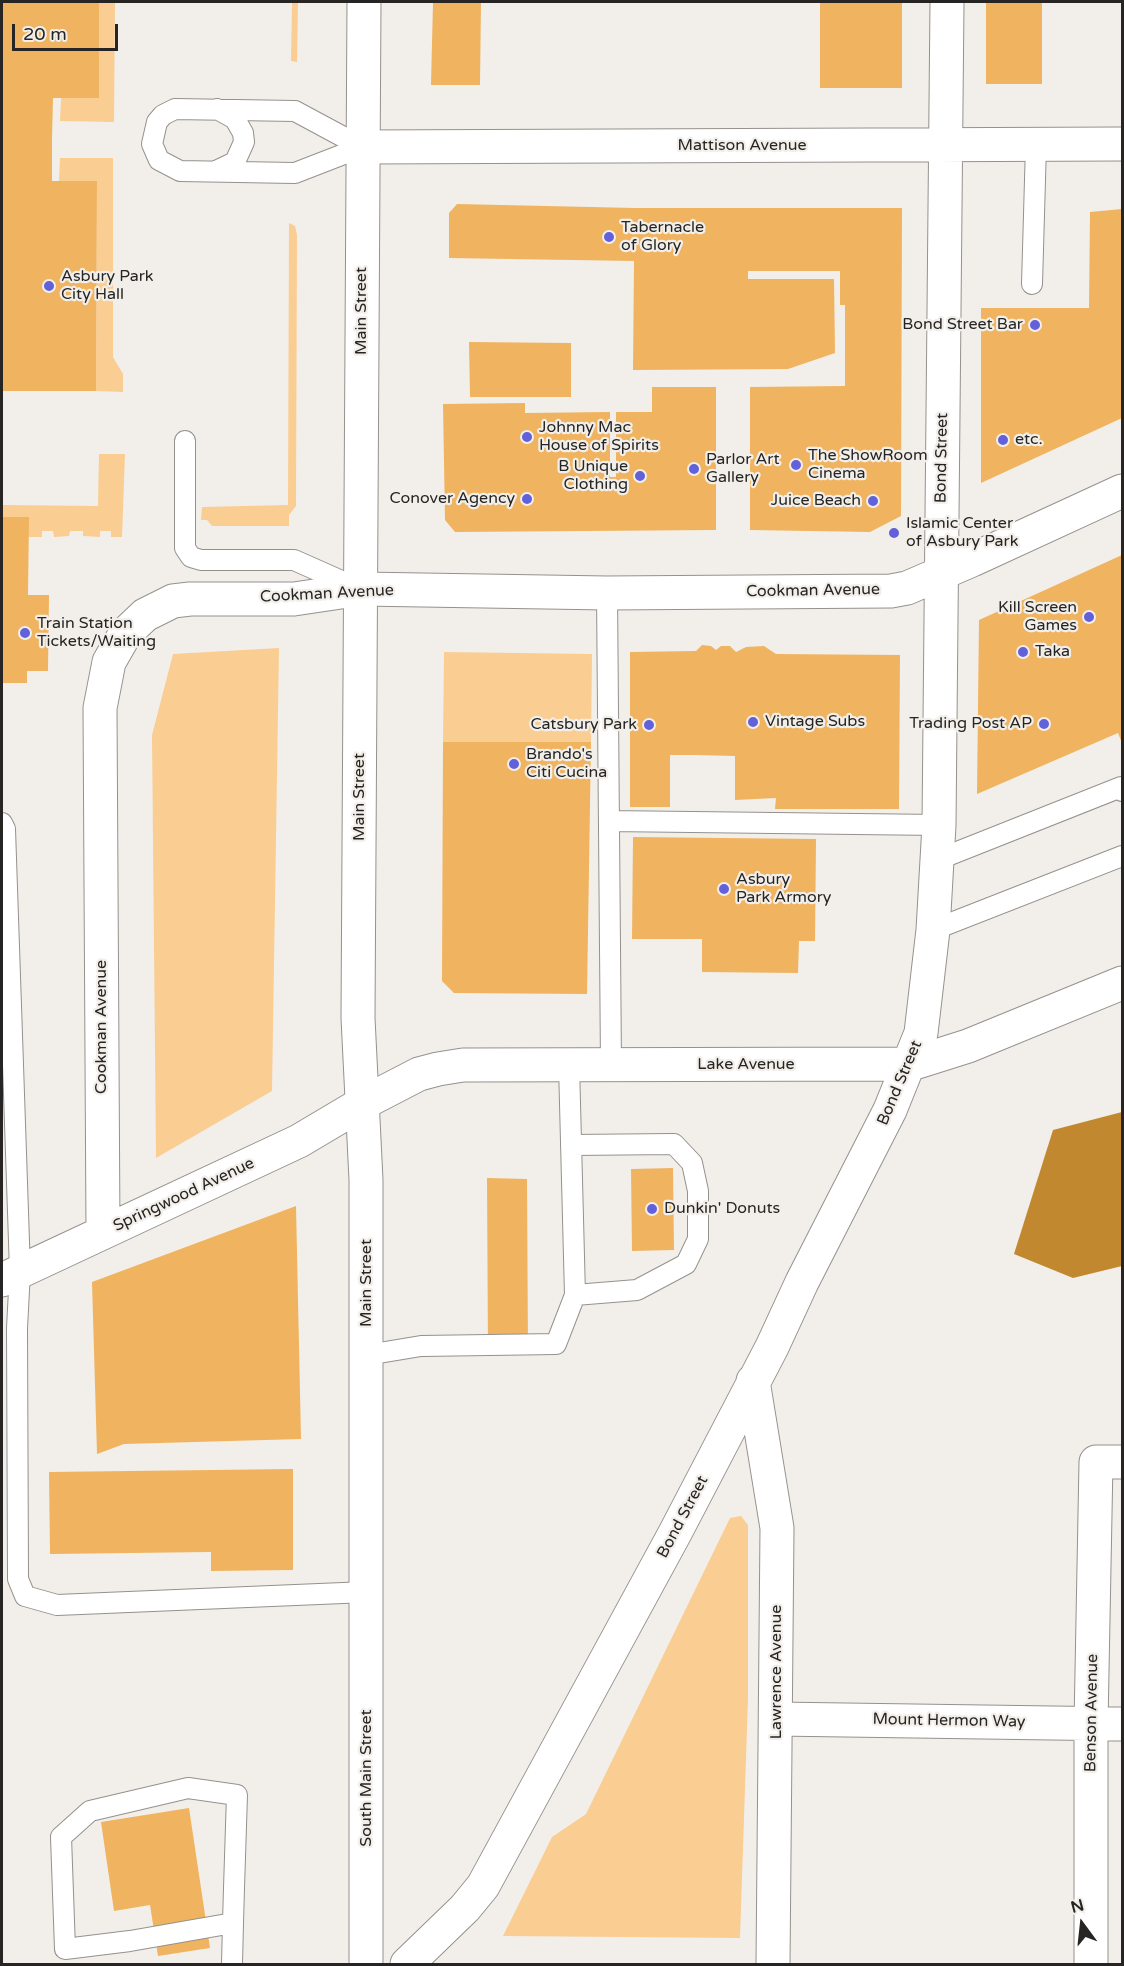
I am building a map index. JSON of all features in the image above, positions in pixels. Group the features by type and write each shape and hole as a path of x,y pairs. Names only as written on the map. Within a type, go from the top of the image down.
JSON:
{"street":[{"name":"Main Street","path":"364,2 358,1018 363,1103 367,1355 367,1592"},
{"name":"Bond Street","path":"407,1965 465,1908 483,1886 675,1533 911,1064 921,1033 933,930 939,825 946,2"},
{"name":"Mattison Avenue","path":"362,147 1122,144"},
{"name":"Cookman Avenue","path":"104,1232 100,708 109,662 125,634 145,615 173,601 294,599 362,589 607,593 877,592 907,588 1122,491"},
{"name":"Lake Avenue","path":"363,1103 419,1074 463,1065 911,1064 968,1046 1122,983"},
{"name":"Springwood Avenue","path":"11,1276 299,1141 363,1103"},
{"name":"Lawrence Avenue","path":"753,1381 777,1528 773,1965"},
{"name":"Benson Avenue","path":"1091,1965 1107,1724 1109,1462"},
{"name":"South Main Street","path":"366,1965 367,1592"},
{"name":"Mount Hermon Way","path":"776,1719 1107,1724"}],"lane":[{"path":"183,108 295,111 362,147 295,173 213,172 171,169 159,160 152,144 154,126 167,113 183,108"},
{"path":"213,172 235,162 244,142 243,133 235,119 214,109"},
{"path":"1032,284 1036,145"},
{"path":"185,441 185,548 191,557 201,560 294,560 362,589"},
{"path":"607,593 611,1065"},
{"path":"937,860 1121,787 1122,791"},
{"path":"609,821 939,825"},
{"path":"2,823 5,829 11,1276 17,1328 18,1579 26,1596 57,1605 367,1592"},
{"path":"933,930 1122,856"},
{"path":"367,1355 421,1346 556,1344 575,1295 569,1065"},
{"path":"571,1145 674,1144 692,1163 698,1191 698,1239 686,1264 637,1290 575,1295"},
{"path":"232,1965 237,1795 188,1788 90,1811 61,1837 65,1957 130,1941 233,1923"}],"shaded area":[{"path":"99,2 115,2 114,122 60,121 61,98 99,98"},
{"path":"292,2 298,2 297,62 291,61"},
{"path":"60,158 113,158 113,357 123,374 123,392 96,391 97,181 59,181"},
{"path":"289,223 295,226 297,235 296,506 289,515 289,526 212,526 207,520 201,520 202,507 288,505"},
{"path":"99,454 125,454 122,537 111,537 111,531 100,531 100,537 83,536 83,531 70,531 69,536 54,537 53,531 42,531 42,537 28,537 28,517 2,517 2,505 98,506"},
{"path":"279,648 272,1091 156,1158 152,735 173,654"},
{"path":"444,652 592,654 591,742 443,742"},
{"path":"1122,1112 1122,1266 1073,1278 1014,1254 1053,1130"},
{"path":"741,1516 748,1525 748,1698 740,1938 503,1936 552,1837 586,1814 730,1518"}],"building":[{"name":"Asbury Park City Hall","path":"2,2 99,2 99,98 53,98 52,139 52,181 97,181 96,391 2,391"},
{"path":"433,2 481,2 480,85 431,85"},
{"path":"820,2 902,2 902,88 820,88"},
{"path":"986,2 1042,2 1042,84 986,84"},
{"path":"457,204 635,208 902,208 901,516 870,532 750,530 750,387 845,386 845,305 840,305 840,271 748,271 748,279 834,279 835,353 788,369 633,370 634,261 449,258 449,213"},
{"path":"1122,209 1122,418 981,483 981,308 1089,308 1090,212"},
{"path":"469,342 571,343 571,397 470,397"},
{"path":"652,387 716,387 716,530 455,532 445,520 443,404 525,403 525,413 610,412 610,477 616,477 616,412 652,412"},
{"name":"Train Station Tickets/Waiting","path":"2,517 29,517 28,595 49,595 48,671 27,671 27,683 2,683"},
{"path":"1122,555 1122,743 1118,733 977,794 979,620"},
{"path":"702,645 711,646 716,650 721,646 730,646 736,652 746,647 764,646 776,654 900,655 899,809 775,809 776,798 735,800 735,756 695,755 670,755 670,807 630,807 630,652 696,651"},
{"path":"443,742 591,742 587,994 454,993 442,981"},
{"name":"Asbury Park Armory","path":"633,837 816,839 815,941 799,941 798,973 702,972 702,939 632,939"},
{"name":"Dunkin' Donuts","path":"673,1168 674,1250 632,1251 631,1169"},
{"path":"487,1178 527,1179 528,1353 488,1354"},
{"path":"296,1206 301,1439 124,1444 97,1454 92,1282"},
{"path":"293,1469 293,1570 211,1571 211,1552 50,1554 49,1472"},
{"path":"189,1808 210,1948 158,1956 150,1905 114,1911 101,1822"}],"place":[{"name":"Tabernacle of Glory","path":"609,237"},
{"name":"Asbury Park City Hall","path":"49,286"},
{"name":"Bond Street Bar","path":"1035,325"},
{"name":"Johnny Mac House of Spirits","path":"527,437"},
{"name":"etc.","path":"1003,440"},
{"name":"The ShowRoom Cinema","path":"796,465"},
{"name":"Parlor Art Gallery","path":"694,469"},
{"name":"B Unique Clothing","path":"640,476"},
{"name":"Conover Agency","path":"527,499"},
{"name":"Juice Beach","path":"873,501"},
{"name":"Islamic Center of Asbury Park","path":"894,533"},
{"name":"Kill Screen Games","path":"1089,617"},
{"name":"Train Station Tickets/Waiting","path":"25,633"},
{"name":"Taka","path":"1023,652"},
{"name":"Vintage Subs","path":"753,722"},
{"name":"Trading Post AP","path":"1044,724"},
{"name":"Catsbury Park","path":"649,725"},
{"name":"Brando's Citi Cucina","path":"514,764"},
{"name":"Asbury Park Armory","path":"724,889"},
{"name":"Dunkin' Donuts","path":"652,1209"}]}
